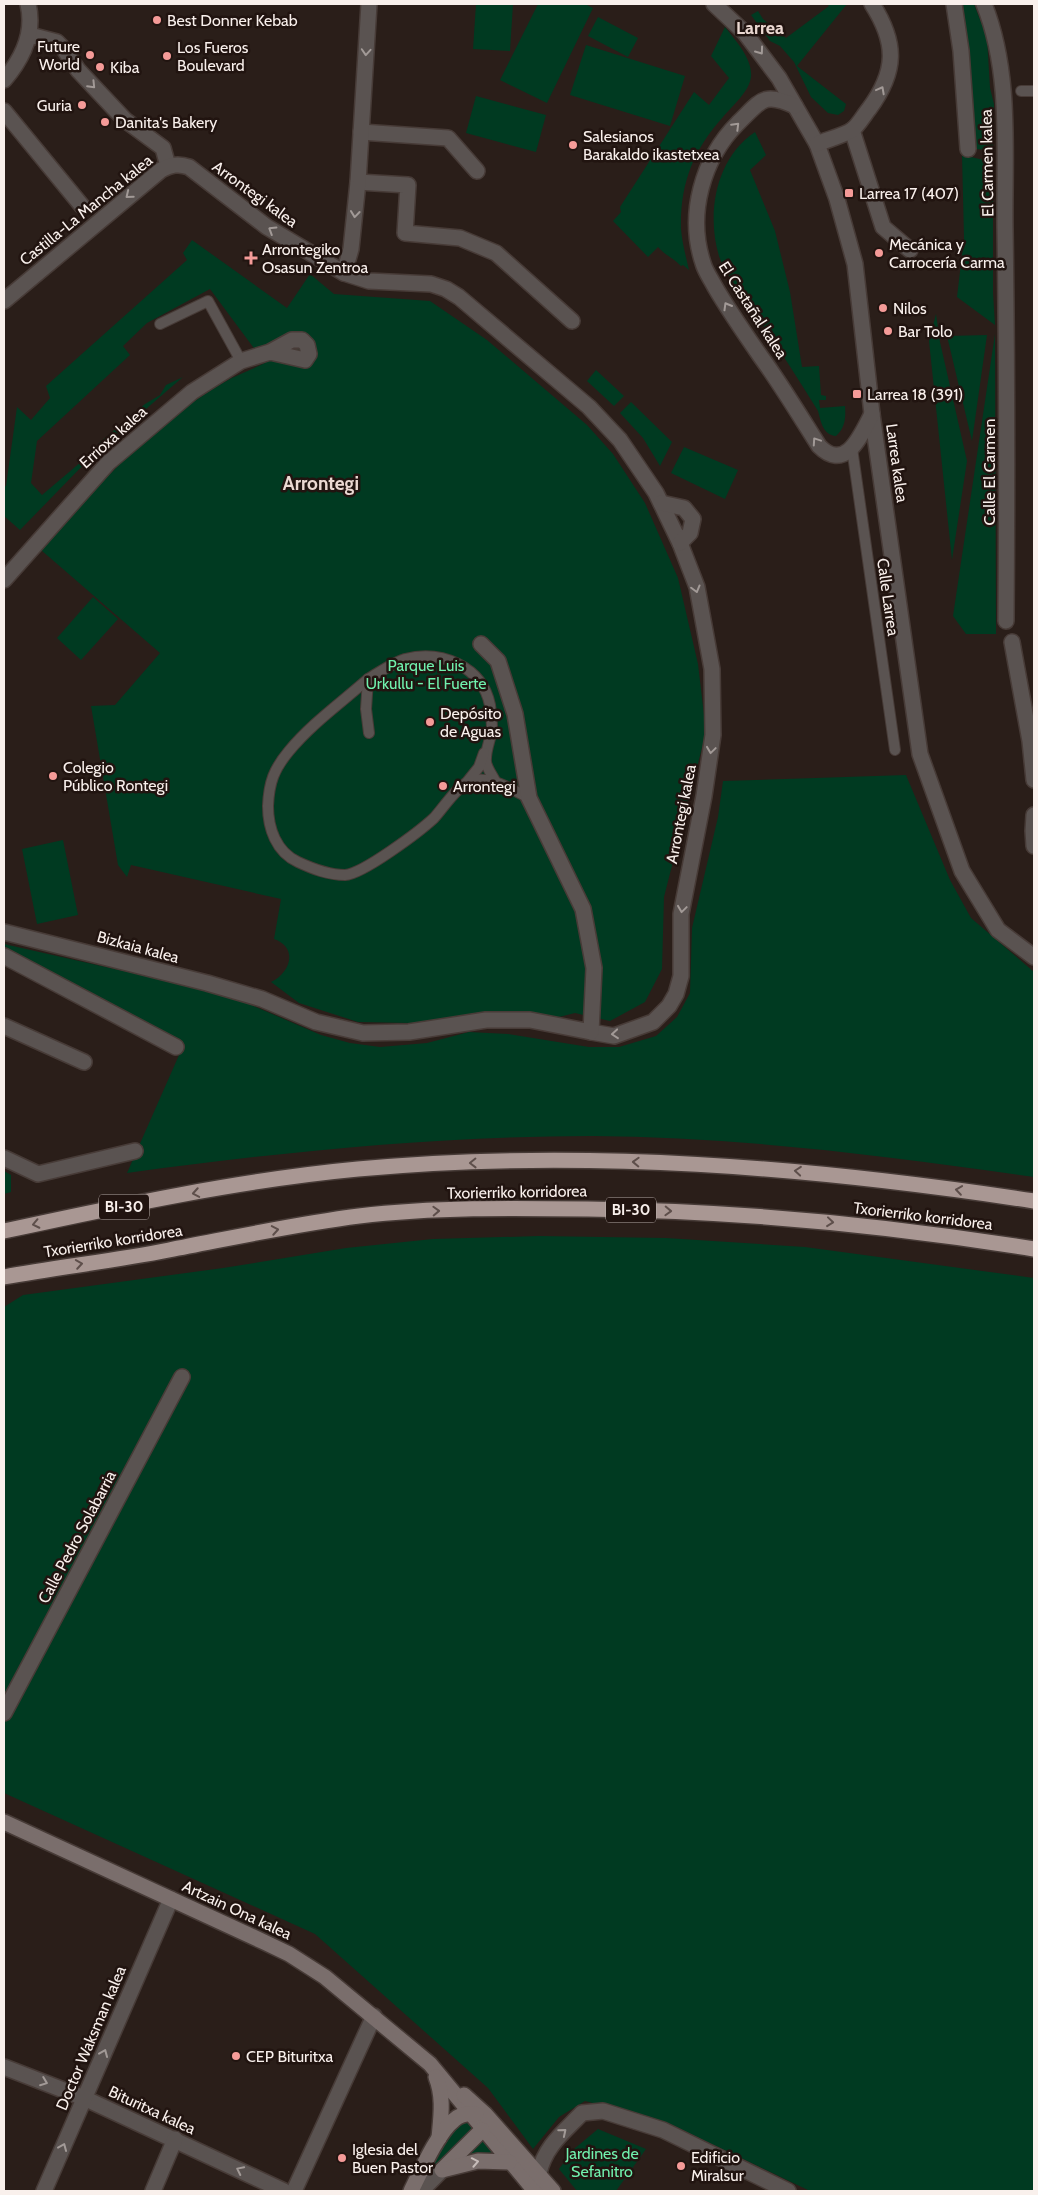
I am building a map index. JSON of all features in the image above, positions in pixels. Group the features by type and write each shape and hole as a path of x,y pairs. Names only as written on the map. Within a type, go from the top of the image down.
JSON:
{"highway":[{"name":"Txorierriko korridorea","path":"4,1231 244,1184 317,1174 418,1164 550,1161 711,1164 877,1179 1034,1201"},
{"name":"Txorierriko korridorea","path":"7,1276 166,1251 227,1238 359,1216 485,1209 614,1209 748,1214 880,1227 1034,1249"}],"main road":[{"name":"Artzain Ona kalea","path":"4,1822 289,1954 325,1977 374,2016 485,2114 553,2191"},
{"name":"Artzain Ona kalea","path":"433,2068 482,2130 535,2191"},
{"path":"433,2068 441,2089 442,2110 439,2139"},
{"path":"410,2191 439,2139 453,2120 468,2113 485,2114 482,2130 442,2170"},
{"path":"442,2170 478,2161 509,2162"}],"street":[{"path":"4,80 22,53 30,35 31,19 28,4"},
{"path":"344,273 351,249 358,182 369,4"},
{"name":"Larrea kalea","path":"714,4 745,32 760,50 796,106 816,144 837,199 855,264 872,414 920,754 962,871 998,930 1034,957"},
{"path":"816,144 852,130 879,95 888,77 892,48 883,22 872,4"},
{"path":"954,4 961,51 968,149"},
{"name":"El Carmen kalea","path":"984,4 993,27 1003,87 1007,324"},
{"path":"30,35 57,42 78,70 125,120 163,148 168,166"},
{"name":"El Castañal kalea","path":"796,106 779,98 761,100 729,132 709,165 697,199 696,231 703,265 731,314 786,391 819,446 826,454 838,456 852,448"},
{"path":"4,111 82,206"},
{"path":"852,130 883,227 910,250"},
{"path":"360,132 448,138 477,172"},
{"name":"Arrontegi kalea","path":"168,166 178,164 189,167 267,227 344,273 369,281 431,284 446,288 589,407 620,440 656,493 680,543 696,587 712,669 713,735 704,796 681,914 681,976 676,994 669,1006 653,1022 614,1036 530,1020 486,1020 409,1032 363,1033 316,1022 262,999"},
{"name":"Castilla-La Mancha kalea","path":"4,301 103,217 168,166"},
{"path":"358,182 408,186 405,233 460,238 496,254 572,321"},
{"name":"Calle El Carmen","path":"1006,621 1007,324"},
{"name":"Errioxa kalea","path":"4,580 108,463 192,392 241,361 270,352"},
{"path":"852,448 872,414"},
{"path":"661,503 684,508 693,519 690,533 680,543"},
{"path":"1012,642 1030,741 1034,780"},
{"path":"481,644 498,661 515,714 529,798 583,909 594,968 591,1032"},
{"path":"1034,814 1032,830 1034,846"},
{"name":"Bizkaia kalea","path":"4,932 262,999"},
{"path":"1014,941 1034,943"},
{"path":"4,956 176,1047"},
{"path":"4,1026 84,1062"},
{"path":"4,1158 38,1174 135,1152"},
{"name":"Calle Pedro Solabarria","path":"4,1713 182,1377"},
{"name":"Doctor Waksman kalea","path":"44,2191 170,1899"},
{"path":"294,2191 374,2016"},
{"name":"Bituritxa kalea","path":"4,2066 84,2098 284,2191"},
{"path":"539,2173 546,2151 556,2138 565,2132 582,2113 602,2111 663,2130 788,2191"},
{"path":"153,2191 175,2139"},
{"path":"421,2191 442,2170"}],"lane":[{"path":"1021,91 1034,91"},
{"path":"160,324 208,301 241,361"},
{"name":"Calle Larrea","path":"852,448 895,750"},
{"path":"424,656 445,660 467,668 481,683 490,704 492,728 486,746 478,767 468,782 433,818 385,856 348,875 315,870 293,860 276,843 268,820 268,792 275,768 292,747 368,679 392,664 424,656"},
{"path":"368,679 366,709 369,733"},
{"path":"486,746 486,763 496,783"},
{"path":"468,782 479,780 496,783 529,798"}],"green space":[{"path":"476,4 513,4 510,51 473,49"},
{"path":"538,4 585,4 593,8 547,103 500,80"},
{"path":"827,4 847,4 797,66 846,104 844,111 838,115 828,113 811,97 794,62 780,46 770,41 751,15 758,11 763,19 786,38 829,6"},
{"path":"963,4 974,4 987,38 990,88 994,104 993,150 974,149 971,71"},
{"path":"598,17 638,38 628,57 588,36"},
{"path":"725,27 746,57 751,70 751,77 744,93 713,129 690,168 681,213 683,244 689,270 683,265 681,266 658,247 648,257 613,221 621,212 620,207 694,92 709,105 729,78 711,56"},
{"path":"586,45 685,76 670,126 570,95"},
{"path":"476,96 546,115 536,152 466,133"},
{"path":"755,132 766,155 750,170 775,231 790,292 802,367 819,366 821,395 826,396 826,400 819,400 820,408 845,406 844,422 836,436 825,431 818,411 730,277 719,256 714,222 714,205 718,188 723,171 731,156"},
{"path":"962,155 993,162 993,293 995,325 957,297 964,238"},
{"name":"Parque Luis Urkullu - El Fuerte","path":"192,240 287,308 310,274 334,294 430,301 487,340 587,425 613,454 645,503 678,578 698,664 706,732 664,897 662,969 645,1002 610,1021 575,1013 527,1025 358,1022 299,1003 271,982 283,973 289,960 287,948 274,939 281,899 131,865 127,877 118,865 91,706 115,705 160,653 41,550 103,481 148,438 172,418 223,383 265,363 210,289 147,323 123,346 130,355 37,441 31,483 42,495 88,456 90,458 20,530 4,516 4,486 6,486 17,407 31,420 50,398 46,386 187,260 183,253"},
{"path":"936,314 940,342 967,461 952,560 929,341"},
{"path":"995,334 996,634 966,634 953,616"},
{"path":"987,335 972,441 947,336"},
{"path":"596,370 624,396 614,406 587,381"},
{"path":"183,377 102,447 98,444 145,404 160,395 166,385"},
{"path":"631,402 672,442 660,466 643,438 620,413"},
{"path":"684,447 738,470 725,499 671,473"},
{"path":"93,597 118,619 81,660 57,638"},
{"path":"906,775 950,880 971,918 1034,972 1034,1177 814,1149 703,1140 592,1136 417,1142 243,1158 127,1173 183,1046 4,946 4,944 194,987 249,1004 321,1035 350,1043 380,1047 427,1043 469,1032 508,1034 589,1047 619,1047 656,1036 677,1017 690,993 692,928 718,817 723,781"},
{"path":"63,840 78,915 37,924 22,849"},
{"path":"4,1171 11,1175 11,1192 4,1194"},
{"path":"539,1236 666,1238 805,1247 1034,1278 1034,2191 810,2191 666,2122 585,2101 559,2117 533,2149 488,2088 315,1934 4,1793 4,1307 23,1295 223,1268 346,1248 433,1239"},
{"path":"472,2121 472,2129 420,2183 444,2140 460,2123"},
{"name":"Jardines de Sefanitro","path":"598,2129 646,2149 616,2191 577,2191 559,2169 574,2149"},
{"path":"483,2139 495,2152 462,2157"}],"place":[{"name":"Best Donner Kebab","path":"157,20"},
{"name":"Future World","path":"90,55"},
{"name":"Los Fueros Boulevard","path":"167,56"},
{"name":"Kiba","path":"100,67"},
{"name":"Guria","path":"82,105"},
{"name":"Danita's Bakery","path":"105,122"},
{"name":"Salesianos Barakaldo ikastetxea","path":"573,145"},
{"name":"Larrea 17 (407)","path":"849,193"},
{"name":"Mecánica y Carrocería Carma","path":"879,253"},
{"name":"Arrontegiko Osasun Zentroa","path":"251,258"},
{"name":"Nilos","path":"883,308"},
{"name":"Bar Tolo","path":"888,331"},
{"name":"Larrea 18 (391)","path":"857,394"},
{"name":"Depósito de Aguas","path":"430,722"},
{"name":"Colegio Público Rontegi","path":"53,776"},
{"name":"Arrontegi","path":"443,786"},
{"name":"CEP Bituritxa","path":"236,2056"},
{"name":"Iglesia del Buen Pastor","path":"342,2158"},
{"name":"Edificio Miralsur","path":"681,2166"}],"district":[{"name":"Larrea","path":"760,28"},
{"name":"Arrontegi","path":"321,483"}]}
